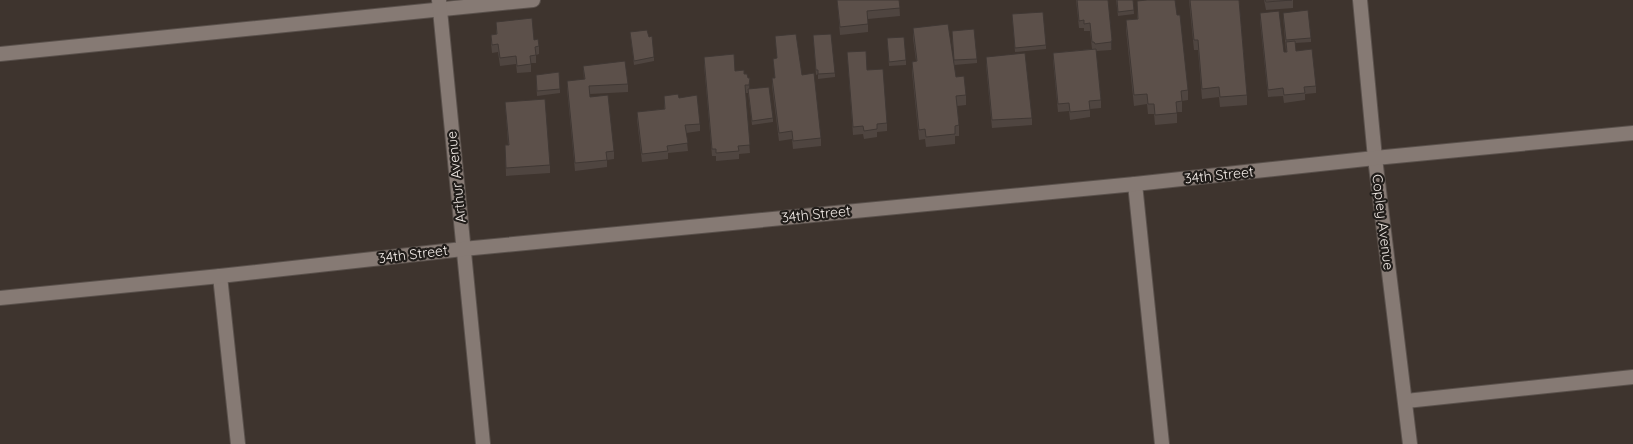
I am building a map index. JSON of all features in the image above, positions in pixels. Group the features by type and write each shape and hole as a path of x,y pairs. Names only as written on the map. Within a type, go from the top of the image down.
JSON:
{"street":[{"path":"0,54 440,5 533,0"},
{"name":"Copley Avenue","path":"1360,0 1375,158 1410,444"},
{"name":"Arthur Avenue","path":"440,5 483,444"},
{"name":"34th Street","path":"0,298 463,249 1135,184 1633,133"},
{"path":"1135,184 1162,444"},
{"path":"220,276 238,444"},
{"path":"1406,401 1633,377"}],"building":[{"path":"837,0 899,0 900,8 867,11 868,24 840,27"},
{"path":"1077,0 1108,0 1111,42 1095,44 1092,42 1090,23 1084,24 1084,20 1079,21"},
{"path":"1117,0 1133,0 1134,10 1118,12"},
{"path":"1175,0 1177,15 1180,15 1188,90 1181,91 1182,101 1176,102 1177,113 1155,115 1154,104 1148,104 1147,94 1134,95 1126,20 1138,19 1137,1"},
{"path":"1190,0 1239,0 1247,95 1220,97 1219,87 1202,89 1198,40 1194,40"},
{"path":"1265,0 1292,0 1266,2"},
{"path":"1308,10 1311,38 1286,40 1283,13"},
{"path":"1279,11 1284,52 1287,52 1286,42 1295,41 1296,51 1312,49 1316,86 1304,87 1305,93 1284,95 1283,88 1268,90 1260,13"},
{"path":"1043,12 1046,45 1015,48 1012,14"},
{"path":"532,18 534,40 538,39 539,46 535,47 536,55 530,56 531,64 517,66 516,56 500,58 498,44 492,45 491,35 497,34 496,22"},
{"path":"948,24 956,77 964,76 966,95 956,96 959,125 955,126 955,134 926,137 925,129 919,130 912,62 917,61 913,28"},
{"path":"974,29 977,59 954,60 952,31"},
{"path":"647,30 649,37 652,36 654,57 634,61 630,32"},
{"path":"796,34 802,75 814,73 821,138 793,141 792,131 779,133 772,78 775,78 773,59 777,58 775,36"},
{"path":"831,34 835,73 818,74 813,35"},
{"path":"904,37 906,60 889,62 887,38"},
{"path":"1096,49 1101,100 1089,101 1090,110 1070,112 1069,103 1058,104 1053,53"},
{"path":"866,51 867,70 883,69 887,123 877,124 877,129 864,131 863,126 853,127 847,52"},
{"path":"1025,53 1032,118 992,120 986,57"},
{"path":"734,54 735,71 744,70 744,74 747,74 748,78 750,78 749,85 745,85 750,145 738,146 739,151 716,153 716,149 712,149 704,57"},
{"path":"625,61 628,84 589,86 590,97 608,95 614,151 606,152 607,160 575,163 567,81 585,79 583,66"},
{"path":"559,72 560,89 537,91 536,75"},
{"path":"769,87 773,118 752,121 748,89"},
{"path":"678,94 679,98 697,95 700,124 685,125 688,143 667,146 668,151 642,154 637,112 665,109 664,96"},
{"path":"545,99 550,165 506,168 505,145 509,145 505,102"}]}
